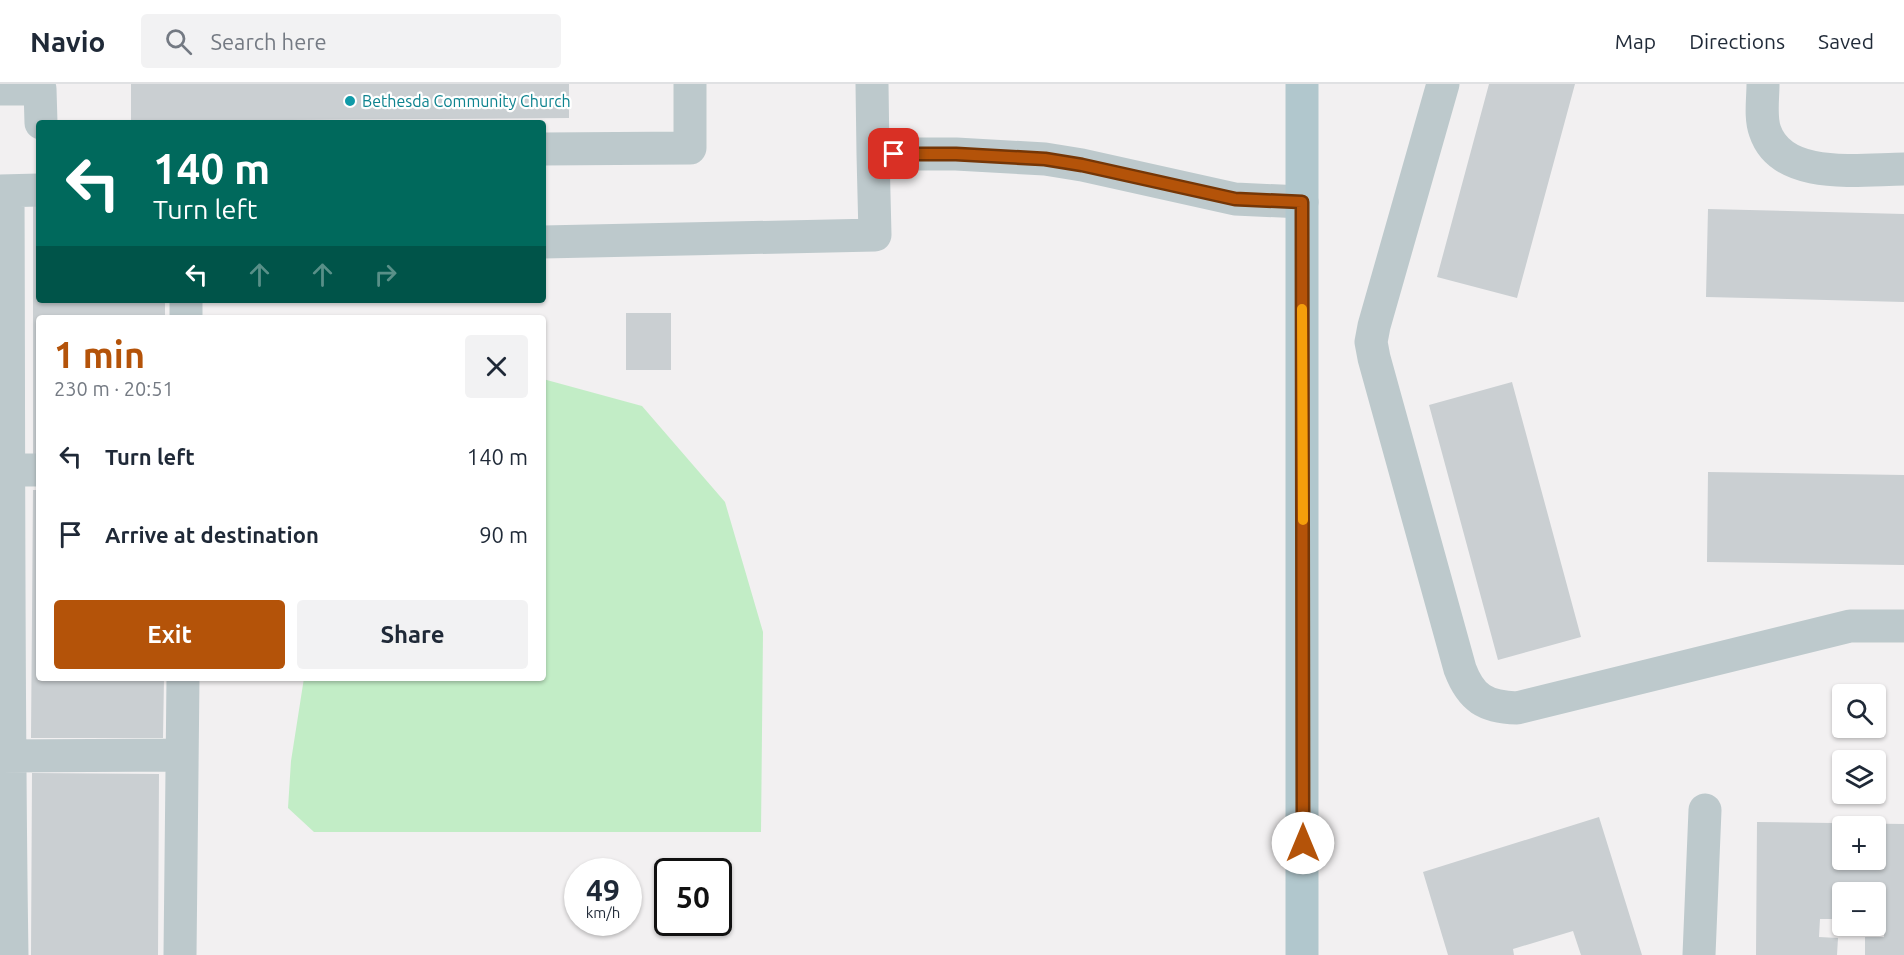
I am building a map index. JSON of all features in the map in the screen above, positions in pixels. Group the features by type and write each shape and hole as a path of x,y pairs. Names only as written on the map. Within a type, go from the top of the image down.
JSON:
{"main road":[{"path":"1302,84 1302,955"}],"lane":[{"path":"546,149 690,148 690,84"},
{"path":"546,242 875,235 872,84"},
{"path":"1443,84 1371,342 1460,669 1471,691 1477,698 1495,705 1525,706 1850,626 1904,626"},
{"path":"1763,84 1763,121 1766,134 1779,152 1792,160 1820,170 1904,169"},
{"path":"0,89 40,87 41,120"},
{"path":"873,154 956,154 1045,159 1235,199 1302,202"},
{"path":"12,955 4,756 16,470 16,191"},
{"path":"180,955 183,681"},
{"path":"4,756 182,755"},
{"path":"1699,955 1705,810"}],"green space":[{"path":"546,380 642,406 725,502 763,632 761,832 314,832 288,808 291,761 304,681 546,681"}],"building":[{"name":"Bethesda Community Church","path":"131,84 569,84 569,118 131,120"},
{"path":"1489,84 1575,84 1517,298 1437,277"},
{"path":"33,205 36,205 36,303 165,303 165,315 36,315 36,455 33,455"},
{"path":"1708,209 1904,214 1904,302 1706,297"},
{"path":"626,313 671,313 671,370 626,370"},
{"path":"1512,382 1581,637 1498,660 1429,405"},
{"path":"1708,472 1904,475 1904,565 1707,562"},
{"path":"33,490 36,490 36,681 164,681 163,738 31,738"},
{"path":"32,773 159,774 158,955 31,955"},
{"path":"1599,817 1642,955 1581,955 1573,931 1513,949 1514,955 1448,955 1423,872"},
{"path":"1757,822 1832,823 1832,870 1886,870 1886,824 1904,824 1904,955 1865,955 1865,937 1886,936 1886,882 1832,882 1832,919 1820,919 1819,937 1838,938 1837,955 1756,955"}],"slow traffic":[{"path":"1302,309 1303,520"}],"place":[{"name":"Bethesda Community Church","path":"350,101"}],"route":[{"path":"894,154 956,154 1045,159 1115,172 1204,194 1266,202 1302,202 1303,843"}]}
